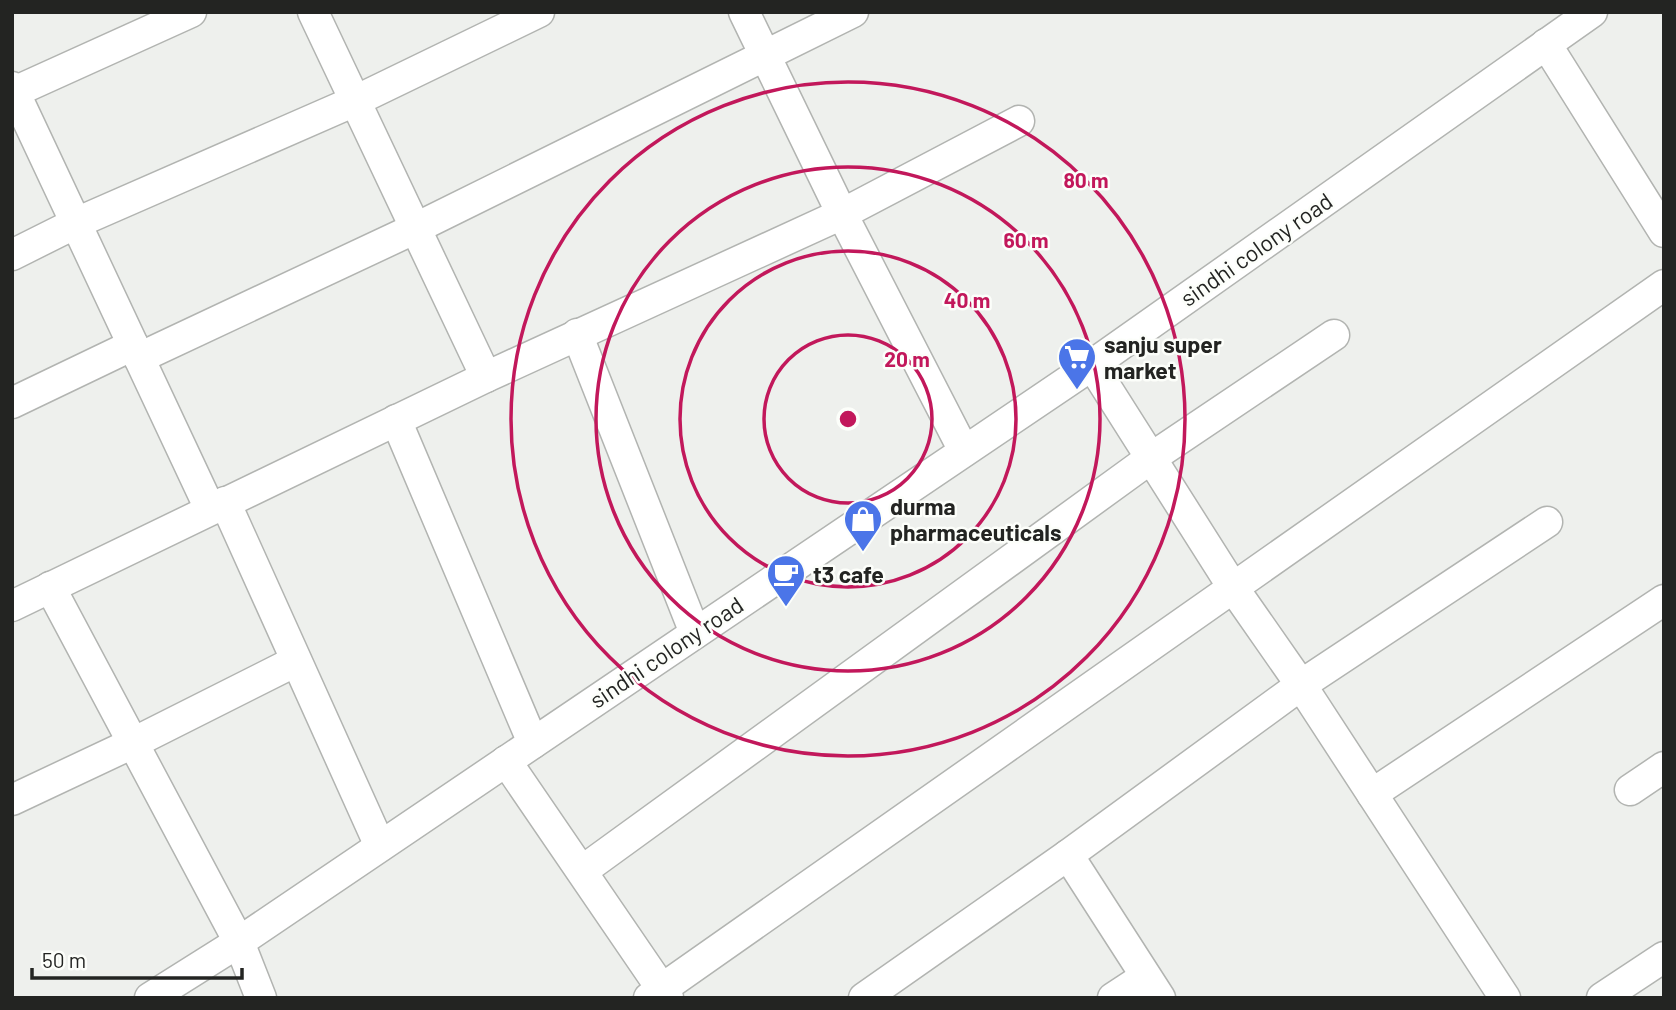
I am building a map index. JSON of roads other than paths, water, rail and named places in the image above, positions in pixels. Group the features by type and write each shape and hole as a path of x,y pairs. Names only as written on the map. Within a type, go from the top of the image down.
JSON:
{"street":[{"path":"191,12 13,91 136,352 296,661 380,846"},
{"path":"313,12 486,377"},
{"path":"12,255 76,223 355,100 539,12"},
{"path":"744,12 842,214 964,451"},
{"path":"12,403 136,352 416,228 853,12"},
{"name":"sindhi colony road","path":"150,998 239,942 1092,365 1592,12"},
{"path":"1546,44 1664,232"},
{"path":"12,606 577,334 842,214 1019,121"},
{"path":"506,761 582,871 660,995 1664,285"},
{"path":"577,334 695,633"},
{"path":"582,871 1151,458 1334,335"},
{"path":"1092,365 1234,589 1301,685 1505,998"},
{"path":"396,420 533,743"},
{"path":"864,998 1068,855 1301,685 1547,522"},
{"path":"50,587 239,942 261,998"},
{"path":"1372,794 1664,600"},
{"path":"12,800 296,661"},
{"path":"1630,790 1664,767"},
{"path":"1068,855 1152,987 1113,998"},
{"path":"1602,998 1664,957"}],"place":[{"name":"sanju super market","path":"1077,391"},
{"name":"durma pharmaceuticals","path":"863,553"},
{"name":"t3 cafe","path":"786,608"}]}
